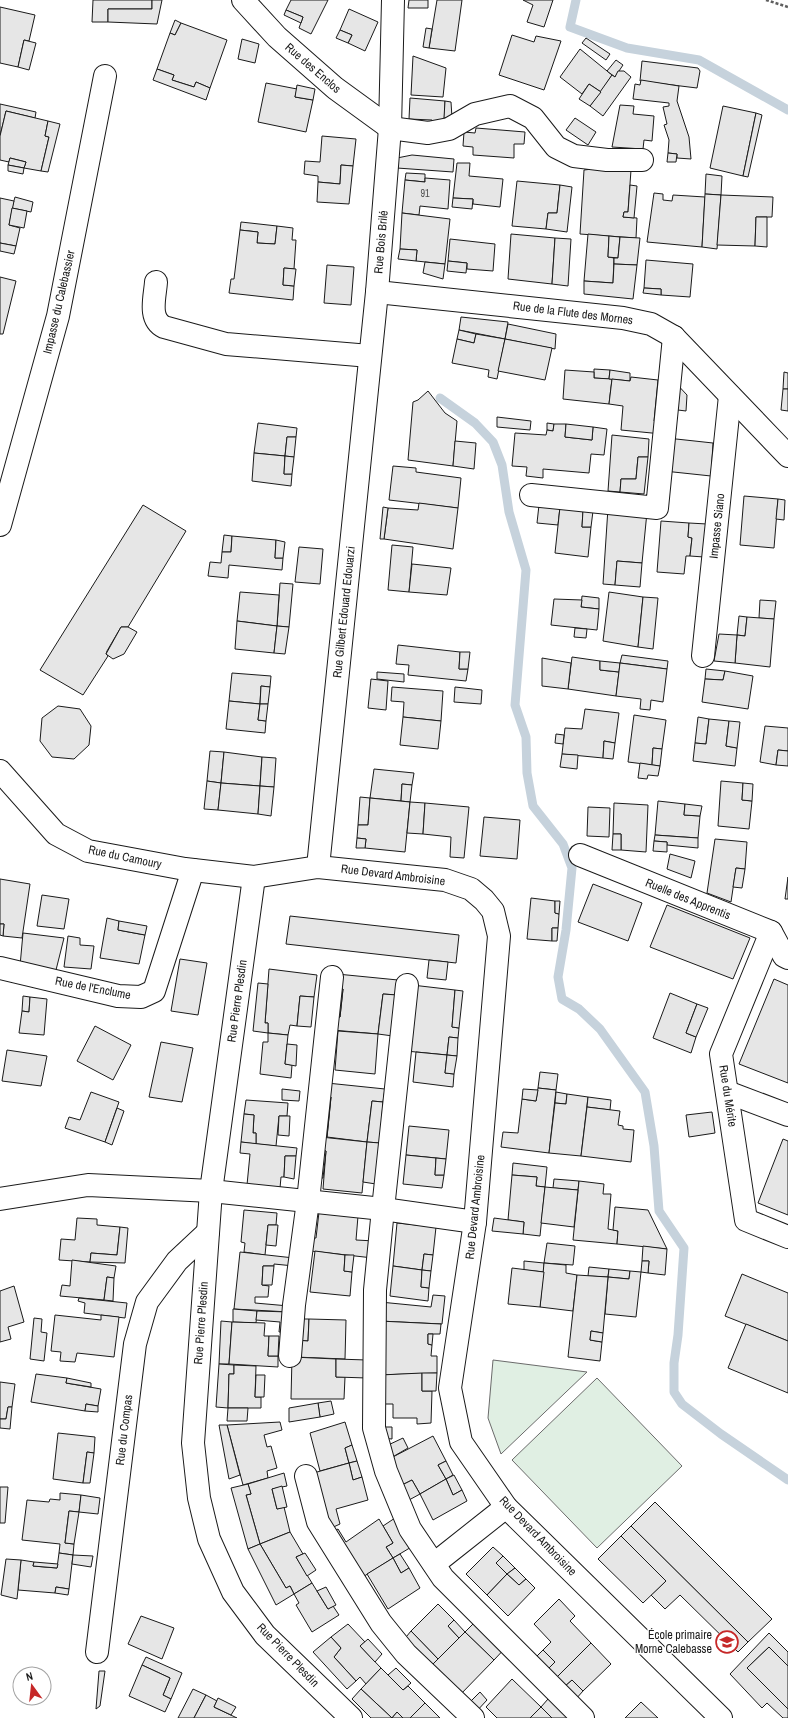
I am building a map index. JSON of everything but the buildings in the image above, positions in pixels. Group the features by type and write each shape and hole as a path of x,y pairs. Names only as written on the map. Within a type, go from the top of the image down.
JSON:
{"street":[{"name":"Rue des Enclos","path":"243,0 277,37 335,88 390,128"},
{"name":"Rue Bois Brilé","path":"370,356 377,292 390,128 392,0"},
{"name":"Impasse du Calebassier","path":"0,525 58,316 104,76"},
{"path":"390,128 428,133 449,129 475,114 510,106 533,118 556,147 574,156 607,160 642,160"},
{"path":"156,282 154,317 158,324 164,327 226,344 370,356"},
{"name":"Rue de la Flute des Mornes","path":"377,292 623,318 651,324 674,337 788,456"},
{"path":"531,494 657,508 674,337"},
{"name":"Rue Gilbert Edouard Edouarzi","path":"318,867 370,356"},
{"name":"Impasse Siano","path":"703,656 730,396"},
{"name":"Rue du Camoury","path":"0,771 56,834 88,851 189,870"},
{"name":"Ruelle des Apprentis","path":"580,855 771,932"},
{"name":"Rue Devard Ambroisine","path":"189,870 254,878 318,867 445,880 471,889 484,900 493,911 499,936 475,1222 450,1388 461,1442 506,1507 721,1718"},
{"name":"Rue de l'Enclume","path":"0,968 118,996 141,997 154,991 189,870"},
{"name":"Rue Pierre Plesdin","path":"254,878 211,1191 193,1443 199,1498 210,1539 233,1592 264,1635 351,1718"},
{"path":"771,932 786,957"},
{"name":"Rue du Mérite","path":"771,932 721,1054 746,1220 788,1237"},
{"path":"290,1356 295,1297 308,1201 332,977"},
{"path":"407,985 375,1290 374,1428 386,1471 410,1529 443,1578 583,1718"},
{"path":"727,1092 788,1115"},
{"path":"0,1199 88,1185 211,1191 383,1209 475,1222"},
{"name":"Rue du Compas","path":"97,1652 135,1344 147,1302 177,1261 208,1232"},
{"path":"306,1476 318,1522 381,1623 406,1654 473,1718"},
{"path":"434,1564 506,1507"}],"path":[{"path":"766,0 788,7"}],"green space":[{"path":"493,1360 587,1372 501,1454 488,1418"},
{"path":"597,1378 682,1466 597,1548 512,1460"}],"waterway":[{"path":"576,0 570,27 627,48 699,60 788,110"},
{"path":"440,398 475,423 493,442 502,465 509,512 526,570 515,705 526,737 527,773 533,806 563,844 572,868 566,930 558,977 562,999 579,1009 600,1029 645,1092 654,1146 659,1211 684,1248 678,1335 674,1363 674,1392 682,1404 721,1434 788,1480"}],"place":[{"name":"École primaire Morne Calebasse","path":"727,1642"}]}
